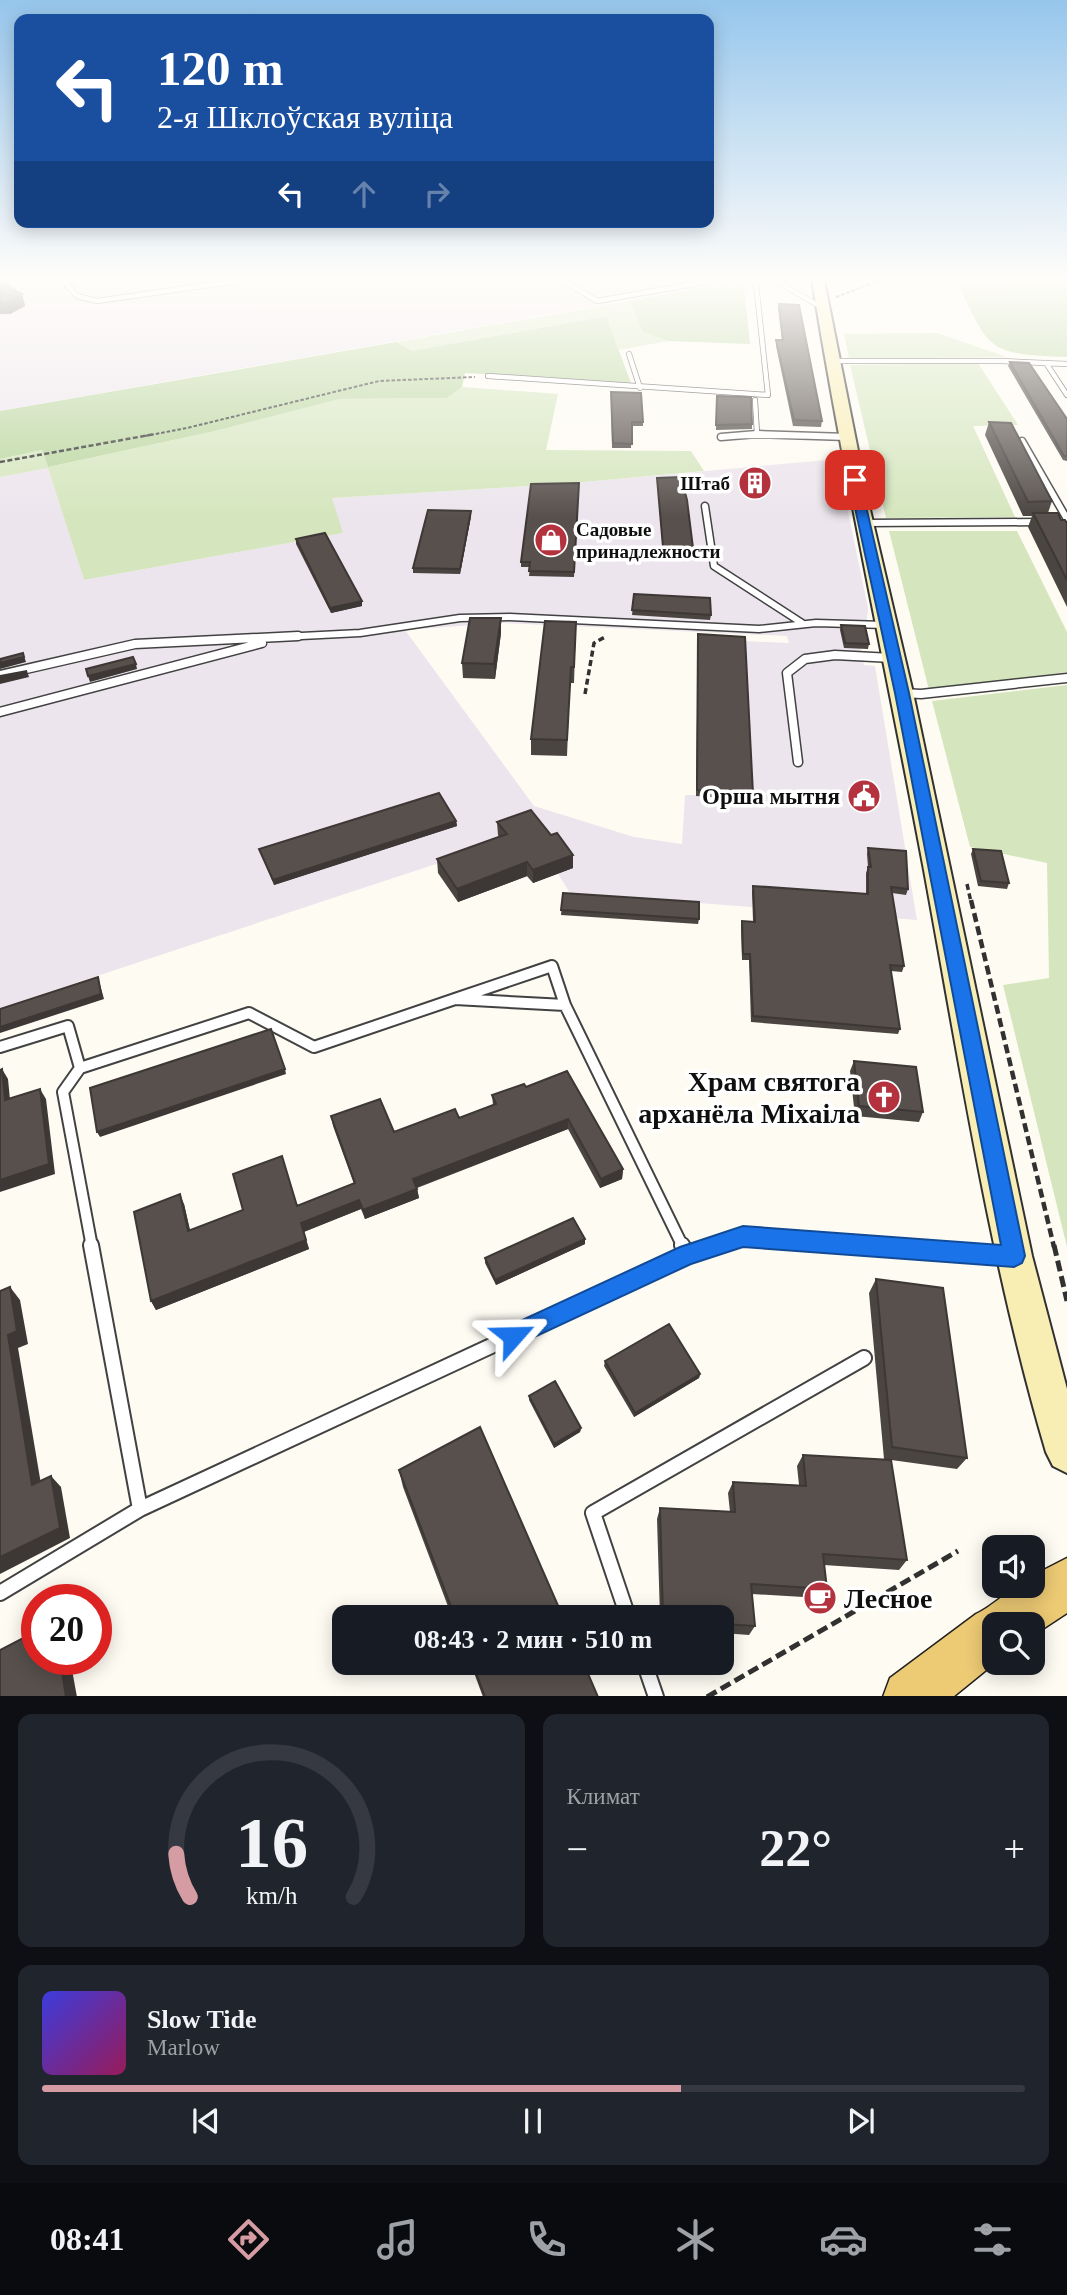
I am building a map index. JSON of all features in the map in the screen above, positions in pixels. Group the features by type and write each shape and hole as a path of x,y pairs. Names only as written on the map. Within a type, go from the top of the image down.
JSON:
{"main road":[{"path":"1024,1612 1067,1583"},
{"path":"909,1696 982,1641"}],"street":[{"path":"834,361 863,523 902,693 1014,1256 1038,1359 1067,1452"}],"lane":[{"path":"631,359 640,388"},
{"path":"488,376 768,395 764,359"},
{"path":"834,361 1067,364"},
{"path":"1046,363 1067,395"},
{"path":"755,400 757,434"},
{"path":"721,437 757,434 846,437"},
{"path":"863,523 1067,520 1022,441"},
{"path":"705,506 714,566 802,623"},
{"path":"0,675 135,644 360,633 460,618 510,617 759,629 802,623 887,625"},
{"path":"0,712 280,638"},
{"path":"798,762 787,673 805,659 835,656 894,658"},
{"path":"902,693 920,694 1067,678"},
{"path":"140,1509 64,1092 80,1069 249,1013 314,1046 552,966 565,1005 687,1255"},
{"path":"456,999 565,1005"},
{"path":"0,1047 68,1026 80,1069"},
{"path":"0,1593 140,1509 687,1255 743,1237 1014,1256"},
{"path":"624,1605 593,1513 864,1357"},
{"path":"649,1675 656,1696"}],"path":[{"path":"0,462 187,428 379,381 488,376"},
{"path":"585,694 594,643 601,637 614,637"},
{"path":"966,883 1067,1301"},
{"path":"707,1696 958,1550"}],"shaded area":[{"path":"0,359 294,359 0,411"},
{"path":"837,459 868,608 867,619 862,624 861,649 864,665 875,666 917,920 570,893 558,874 533,883 527,877 509,883 445,861 0,1008 0,477 48,467 84,580 342,533 331,498 562,484","holes":["502,623 787,636 789,643 697,639 696,795 685,795 682,844 634,837 534,806 405,630"]}],"green space":[{"path":"298,359 622,359 631,383 465,373 462,387 447,398 340,399 215,431 48,467 42,450 0,459 0,411"},
{"path":"978,363 1018,425 973,426 1015,517 886,518 850,365"},
{"path":"462,387 558,394 546,450 691,451 704,471 562,484 332,498 343,533 84,580 48,468 0,477 0,459 42,450 48,467 215,431 340,399 447,398"},
{"path":"889,531 1017,531 1067,632 1067,672 929,690"},
{"path":"1067,685 1067,1247 1003,985 1049,978 1047,863 970,847 932,701"}],"building":[{"path":"780,359 810,359 822,421 794,420"},
{"path":"1010,362 1029,363 1067,419 1067,456 1064,456"},
{"path":"611,392 641,393 643,422 632,422 632,444 613,443"},
{"path":"717,396 751,397 752,424 716,425"},
{"path":"989,422 1011,423 1052,501 1028,502"},
{"path":"681,477 693,548 663,547 657,478"},
{"path":"579,483 574,572 529,571 530,562 521,562 531,484"},
{"path":"428,510 471,511 460,569 413,568"},
{"path":"1033,513 1058,513 1061,520 1067,523 1067,580"},
{"path":"325,533 362,601 330,608 296,539"},
{"path":"634,594 710,598 711,615 632,610"},
{"path":"470,618 501,618 494,664 462,663"},
{"path":"545,621 576,622 567,740 531,739"},
{"path":"841,625 865,626 869,644 845,643"},
{"path":"698,634 745,637 753,794 697,790"},
{"path":"23,653 24,657 0,663 0,659"},
{"path":"133,657 136,664 88,676 86,669"},
{"path":"439,793 456,821 273,880 259,849"},
{"path":"531,810 551,835 557,833 573,855 533,870 527,862 457,889 437,859 507,834 497,822"},
{"path":"868,848 906,851 908,889 891,887 904,966 890,965 900,1029 753,1016 750,954 743,954 742,921 755,922 753,886 868,894 868,867 871,867"},
{"path":"973,849 1001,851 1009,883 981,881"},
{"path":"563,893 699,902 699,919 561,910"},
{"path":"98,977 101,994 0,1027 0,1009"},
{"path":"271,1029 285,1069 97,1132 90,1088"},
{"name":"Храм святога арханёла Міхаіла","path":"854,1061 916,1067 923,1112 859,1106"},
{"path":"2,1069 5,1100 40,1089 49,1164 0,1180 0,1070"},
{"path":"567,1071 623,1169 601,1179 568,1119 413,1179 417,1189 363,1210 359,1200 301,1223 306,1240 151,1301 134,1212 180,1194 188,1231 243,1210 233,1174 282,1156 297,1206 355,1183 331,1116 380,1099 394,1132 455,1109 459,1118 496,1104 492,1095 524,1084 526,1087"},
{"path":"573,1218 585,1239 495,1280 485,1258"},
{"path":"876,1279 943,1288 967,1458 892,1447"},
{"path":"10,1287 17,1331 8,1335 32,1485 51,1476 60,1528 0,1557 0,1291"},
{"path":"669,1324 700,1374 635,1413 605,1361"},
{"path":"555,1381 581,1428 554,1444 529,1396"},
{"path":"480,1427 558,1605 450,1605 399,1470"},
{"path":"803,1455 891,1460 907,1560 823,1554 827,1589 751,1584 755,1626 734,1625 734,1605 663,1605 660,1508 735,1512 733,1482 806,1486"},
{"path":"21,1639 21,1675 63,1675 66,1696 0,1696 0,1650"},
{"path":"477,1675 589,1675 598,1696 485,1696"}],"place":[{"name":"Штаб","path":"755,483"},
{"name":"Садовые принадлежности","path":"551,540"},
{"name":"Орша мытня","path":"864,796"},
{"name":"Храм святога арханёла Міхаіла","path":"884,1097"},
{"name":"Лесное","path":"820,1598"}],"route":[{"path":"513,1336 687,1255 743,1237 1014,1256 902,693 855,480"}]}
